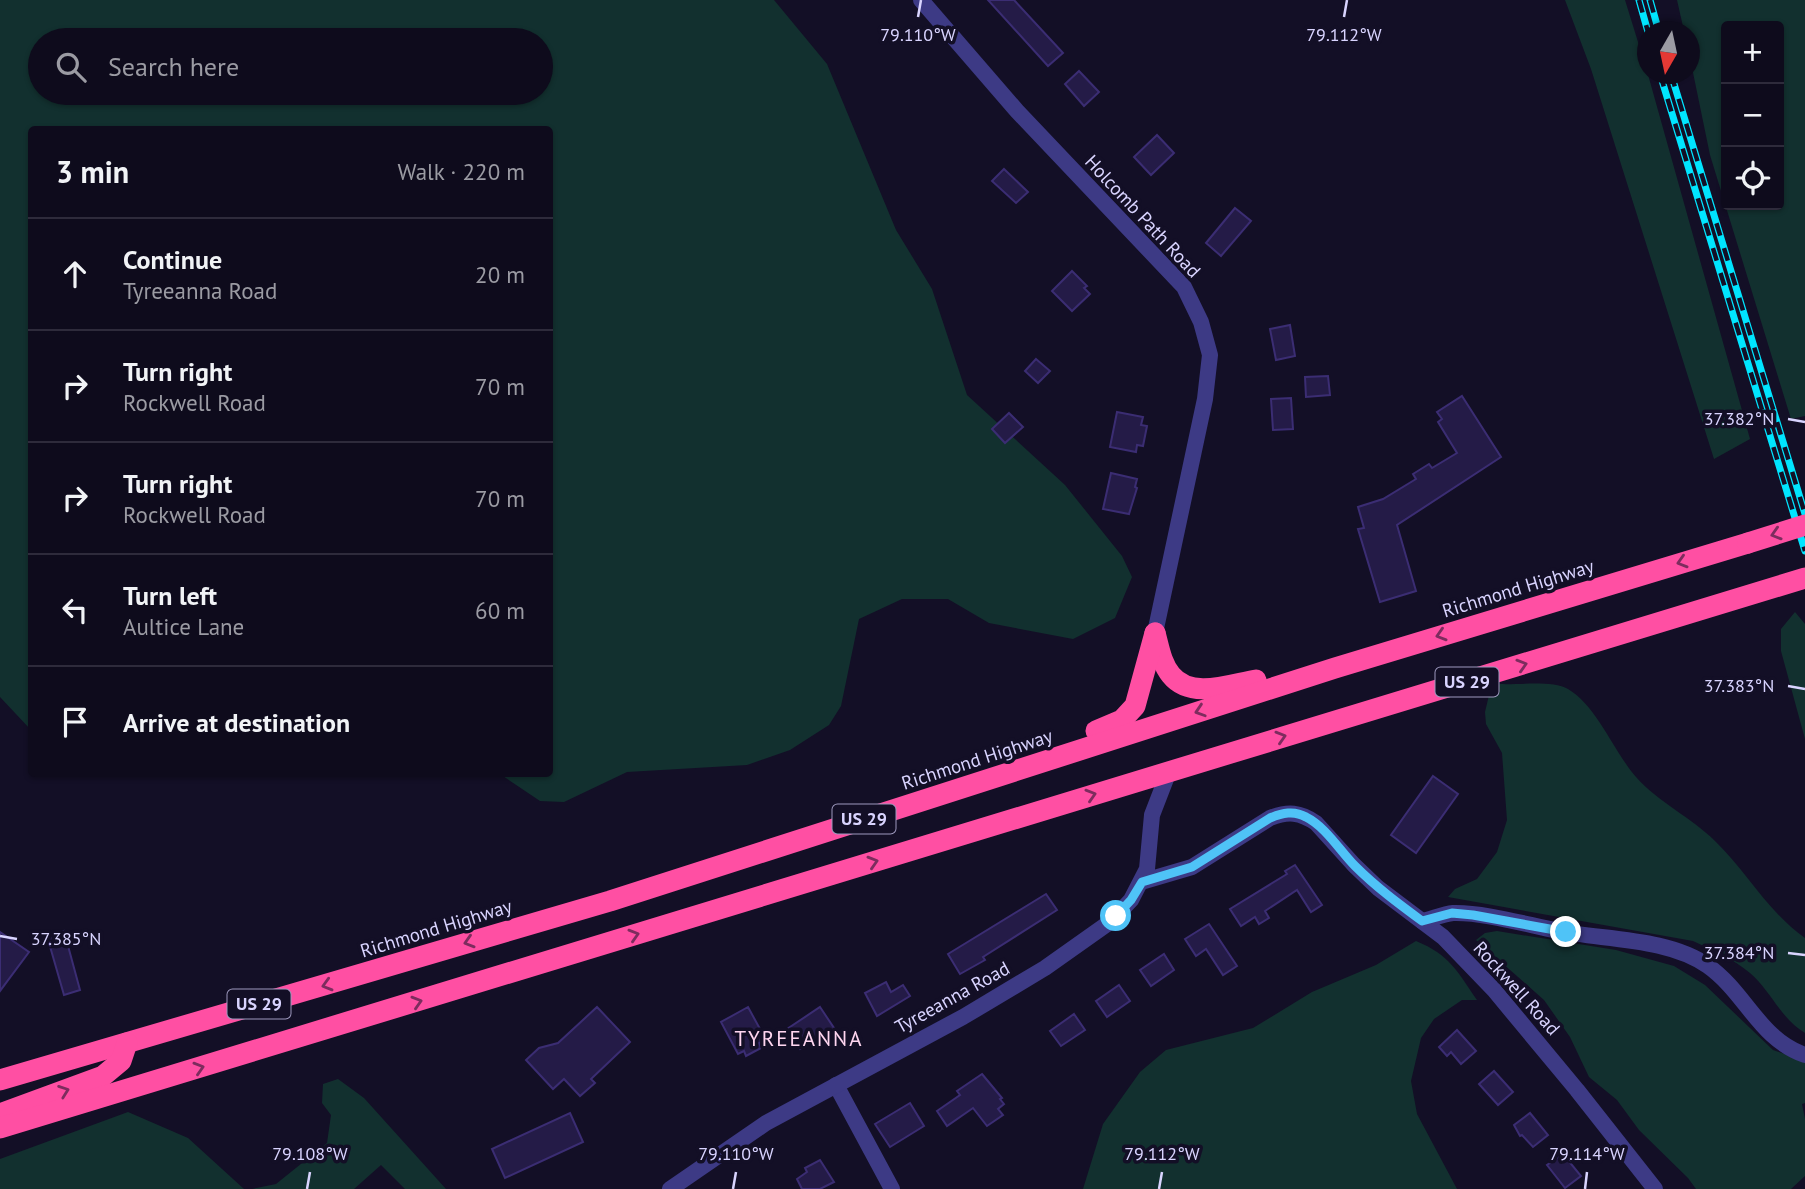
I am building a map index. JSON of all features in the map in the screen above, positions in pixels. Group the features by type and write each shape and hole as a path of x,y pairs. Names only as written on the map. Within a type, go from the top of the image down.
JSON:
{"highway":[{"name":"Richmond Highway","path":"0,1080 610,901 1335,668 1805,525"},
{"name":"US 29","path":"0,1128 1805,578"},
{"path":"1155,633 1162,660 1171,677 1186,685 1205,689 1335,668"},
{"path":"511,930 714,853 1114,725 1135,706 1155,633"},
{"path":"0,1114 103,1076 121,1060 127,1043"}],"street":[{"name":"Holcomb Path Road","path":"920,0 1017,111 1184,287 1201,322 1210,355 1205,399 1155,633"},
{"name":"Tyreeanna Road","path":"670,1189 738,1140 962,1017 1074,949 1116,916 1131,900 1142,882 1149,860 1152,815 1169,771"},
{"name":"Rockwell Road","path":"1142,882 1192,867 1270,818 1283,813 1304,816 1316,823 1370,880 1443,937 1494,990 1655,1189"},
{"path":"1422,921 1452,913 1473,915 1683,952 1706,964 1726,980 1769,1034 1781,1044 1805,1055"},
{"path":"836,1085 891,1189"}],"green space":[{"path":"0,0 774,0 827,64 896,230 932,289 967,395 1065,485 1122,556 1132,577 1115,618 1073,639 989,623 948,599 902,599 859,619 841,706 829,725 790,750 747,765 627,772 564,802 540,801 504,777 553,777 553,126 28,126 28,727 0,697"},
{"path":"1565,0 1625,0 1637,39 1637,84 1651,84 1750,439 1714,459 1591,69"},
{"path":"1677,0 1805,0 1805,416 1791,419 1727,210 1784,210 1784,21 1721,21 1721,191 1710,155 1695,84 1700,84 1700,21 1682,21"},
{"path":"1795,612 1805,624 1805,739 1781,651 1781,629"},
{"path":"1500,684 1562,686 1578,697 1588,706 1636,777 1715,841 1780,916 1805,938 1805,1033 1789,1020 1750,973 1730,959 1693,941 1448,897 1455,889 1477,879 1497,852 1507,820 1502,753 1486,724 1485,712 1490,691"},
{"path":"1497,931 1616,950 1674,966 1705,985 1773,1050 1805,1061 1805,1103 1802,1104 1805,1119 1805,1176 1791,1189 1696,1189 1639,1130 1617,1100 1589,1077 1570,1037 1544,1000 1476,940 1485,933"},
{"path":"1416,941 1445,958 1477,1000 1462,1000 1434,1019 1421,1038 1411,1081 1417,1114 1457,1189 1083,1189 1103,1124 1140,1072 1166,1050 1253,1028 1312,992 1376,965"},
{"path":"338,1079 364,1098 446,1189 405,1189 381,1165 354,1189 252,1189 276,1184 327,1143 331,1115 322,1103 323,1084"},
{"path":"128,1112 188,1138 244,1189 0,1189 0,1159"}],"building":[{"path":"988,0 1014,0 1063,53 1048,66"},
{"path":"1079,71 1099,92 1084,106 1065,84"},
{"path":"1157,135 1174,153 1151,175 1134,157"},
{"path":"1004,169 1028,192 1016,203 992,181"},
{"path":"1235,208 1251,221 1221,256 1206,243"},
{"path":"1072,271 1087,286 1084,288 1090,294 1072,311 1052,291"},
{"path":"1290,325 1295,356 1276,360 1270,329"},
{"path":"1036,359 1050,371 1038,383 1025,371"},
{"path":"1328,376 1330,395 1306,397 1305,377"},
{"path":"1462,396 1501,457 1397,525 1416,591 1380,602 1358,529 1364,528 1358,507 1383,499 1416,479 1413,474 1429,464 1432,468 1457,453 1438,422 1442,419 1437,412"},
{"path":"1291,398 1293,429 1273,430 1271,399"},
{"path":"1117,412 1143,417 1141,425 1147,426 1143,446 1137,445 1136,452 1110,447"},
{"path":"1009,413 1023,427 1005,443 992,429"},
{"path":"1111,473 1137,479 1129,514 1103,509"},
{"path":"1433,776 1458,794 1416,853 1391,835"},
{"path":"1295,865 1322,905 1311,912 1297,890 1265,911 1269,918 1259,924 1255,917 1241,926 1230,909 1287,874 1285,871"},
{"path":"1046,894 1057,910 960,974 948,954"},
{"path":"1209,924 1237,966 1223,975 1206,949 1196,956 1185,939"},
{"path":"64,931 80,990 64,995 47,936"},
{"path":"0,932 29,952 0,991"},
{"path":"1164,954 1174,970 1151,986 1140,970"},
{"path":"886,982 891,992 903,985 910,996 877,1016 865,993"},
{"path":"1119,985 1130,1001 1107,1017 1096,1001"},
{"path":"597,1007 630,1042 591,1079 595,1083 580,1096 564,1079 553,1089 526,1060 539,1048 558,1043"},
{"path":"748,1007 766,1040 759,1043 761,1048 746,1056 744,1051 738,1054 721,1022"},
{"path":"820,1007 834,1028 800,1049 787,1029"},
{"path":"1074,1014 1085,1030 1061,1046 1050,1031"},
{"path":"1457,1030 1476,1051 1461,1064 1451,1052 1447,1056 1439,1047"},
{"path":"1494,1071 1513,1092 1498,1105 1479,1084"},
{"path":"982,1074 1002,1098 1000,1099 1004,1104 998,1109 1003,1115 987,1126 973,1108 947,1126 937,1111 960,1095 957,1091"},
{"path":"910,1103 924,1126 890,1147 875,1124"},
{"path":"570,1113 583,1142 505,1178 492,1149"},
{"path":"1530,1113 1548,1135 1533,1147 1520,1136 1514,1125"},
{"path":"1563,1154 1581,1176 1565,1188 1547,1165"},
{"path":"820,1160 834,1182 820,1189 802,1189 797,1179 807,1172 805,1168"}],"railway":[{"path":"1639,0 1645,21"},
{"path":"1650,0 1656,21"},
{"path":"1663,84 1805,551"},
{"path":"1674,84 1805,514"}],"district":[{"name":"TYREEANNA","path":"799,1039"}],"route":[{"path":"1116,916 1131,900 1142,882 1192,867 1270,818 1283,813 1294,813 1316,823 1378,888 1422,921 1452,913 1566,932"}]}
